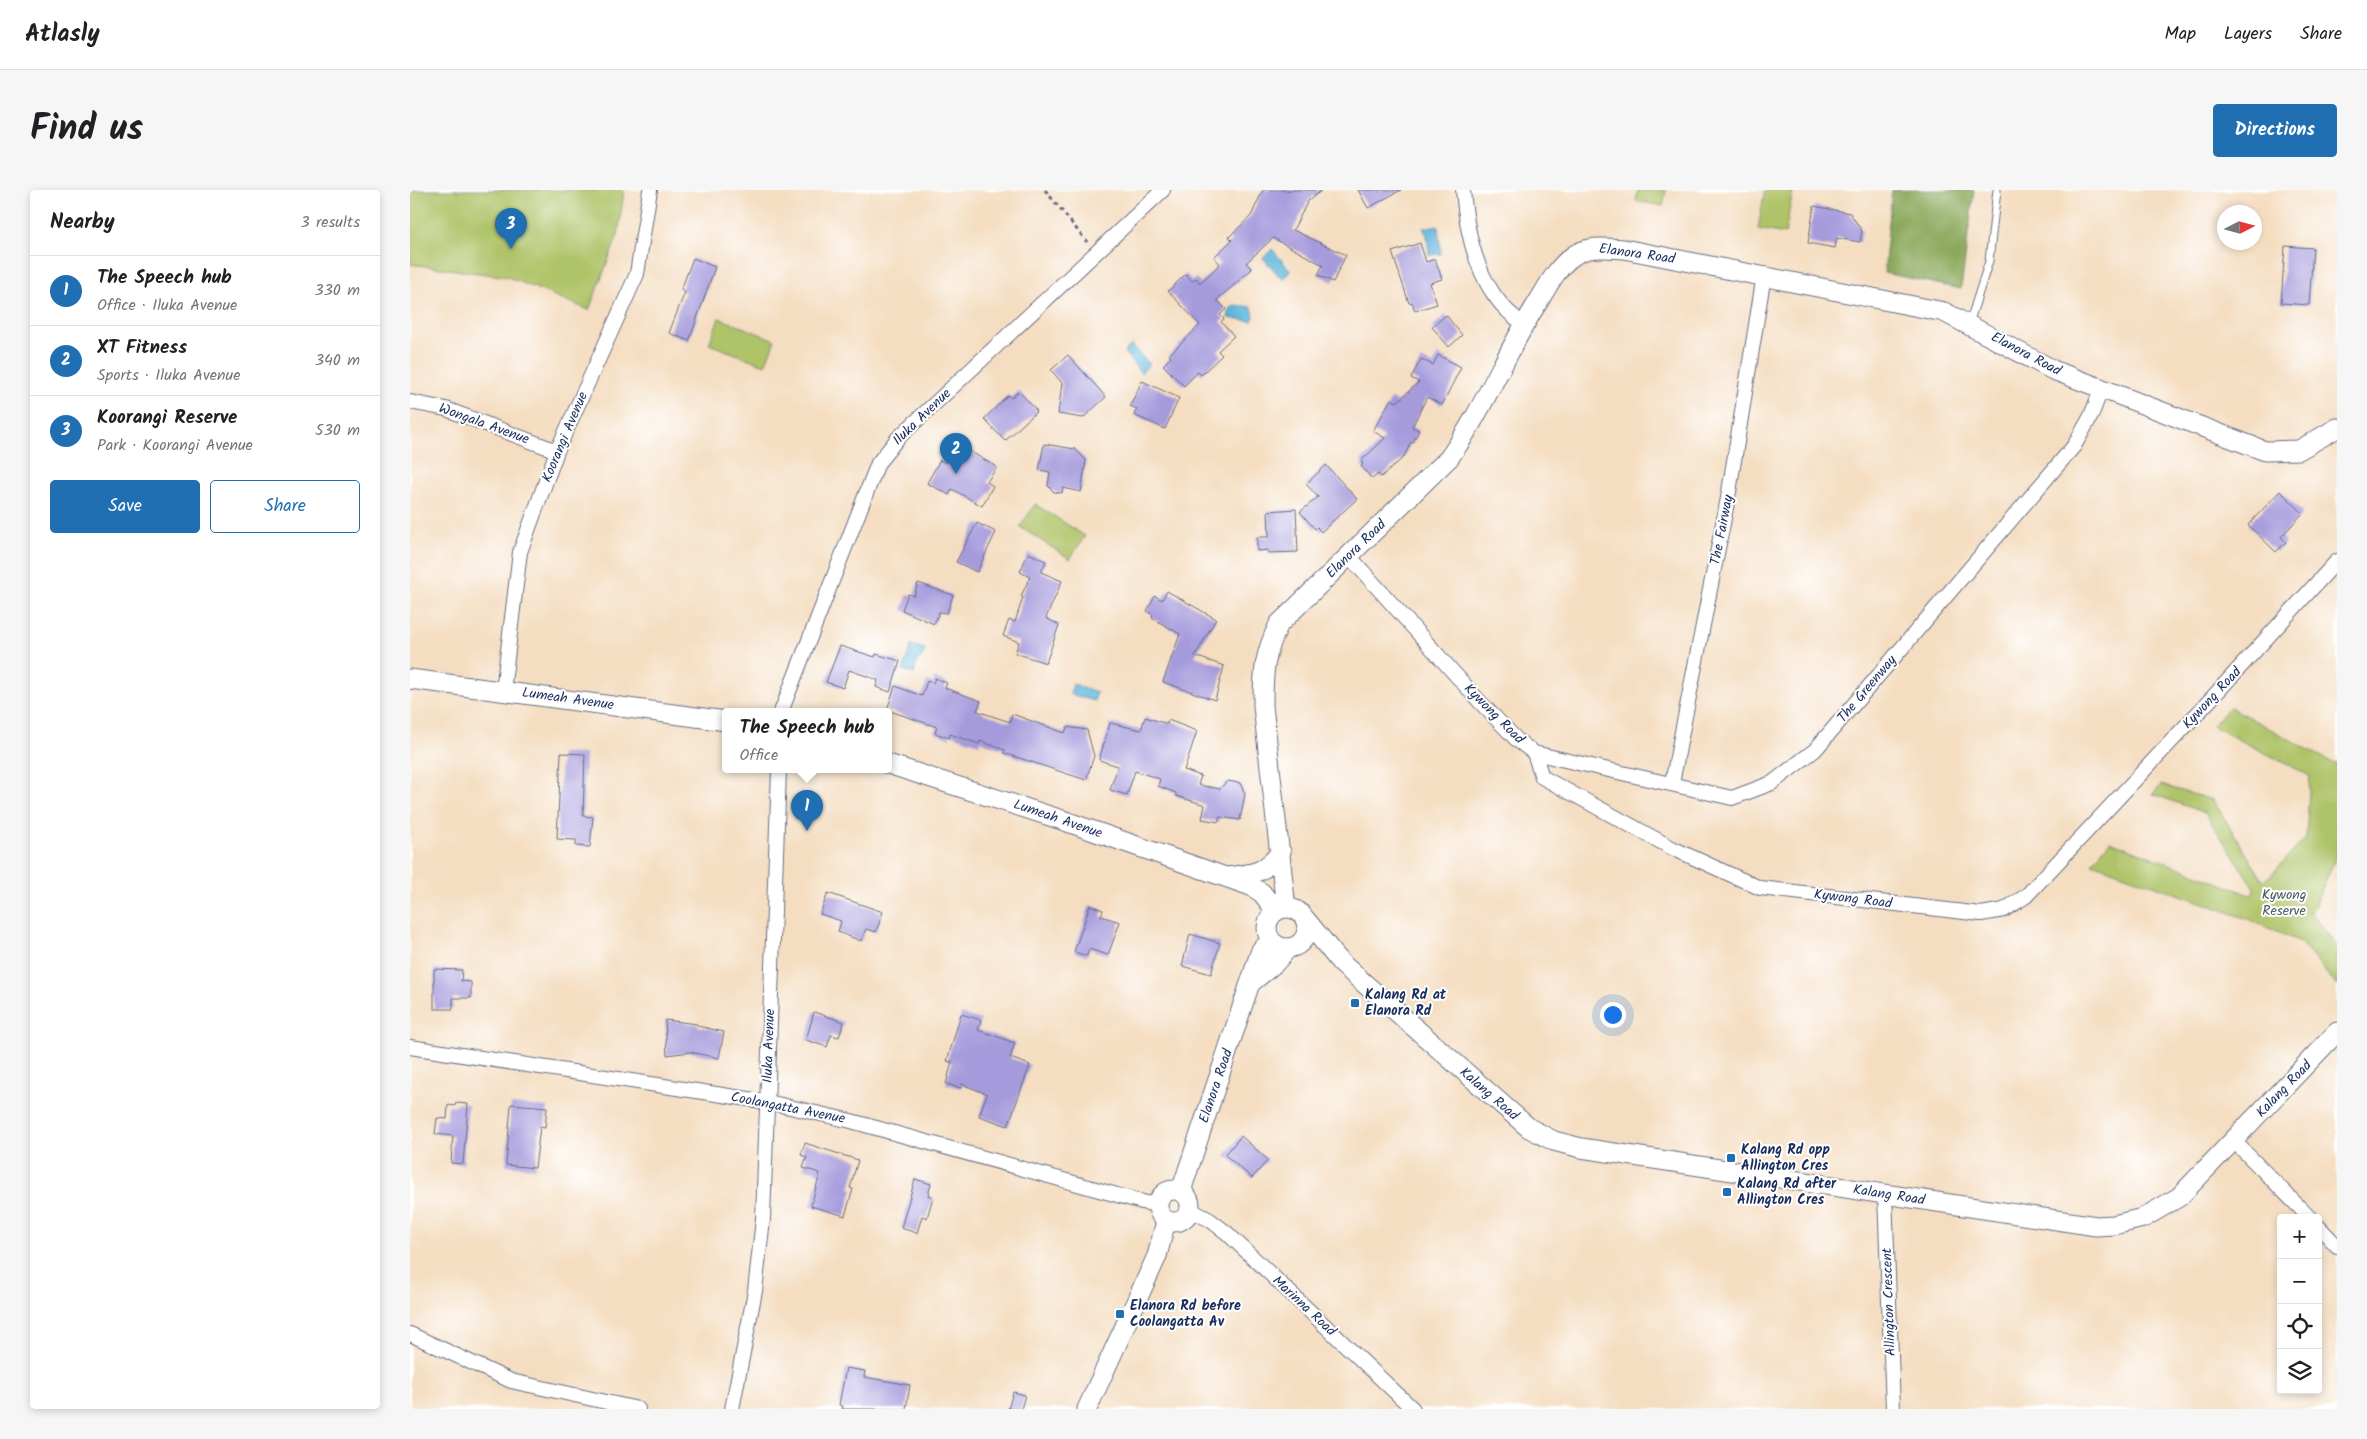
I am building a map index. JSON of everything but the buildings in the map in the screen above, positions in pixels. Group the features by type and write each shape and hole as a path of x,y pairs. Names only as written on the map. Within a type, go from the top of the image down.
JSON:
{"street":[{"name":"Koorangi Avenue","path":"503,691 520,552 557,451 637,274 650,190"},
{"name":"Iluka Avenue","path":"782,708 878,463 898,438 1163,190"},
{"path":"1463,190 1465,210 1477,259 1492,294 1509,315 1524,324"},
{"name":"Elanora Road","path":"1281,909 1281,852 1263,706 1263,674 1268,648 1279,624 1449,458 1463,438 1524,324 1559,269 1574,255 1594,247 1624,249 1764,275 1944,312 2053,370 2101,390 2265,451 2299,450 2337,428"},
{"name":"The Fairway","path":"1672,783 1726,508 1764,275"},
{"name":"The Greenway","path":"1534,753 1732,798 1772,783 1815,750 2074,446 2091,416 2101,390"},
{"name":"Wongala Avenue","path":"410,402 446,409 557,451"},
{"name":"Kywong Road","path":"1349,556 1480,702 1517,740 1534,753 1542,777 1672,848 1760,888 1981,914 2004,910 2026,896 2211,699 2337,561"},
{"name":"Lumeah Avenue","path":"410,679 722,720"},
{"name":"Lumeah Avenue","path":"892,765 999,799 1226,878"},
{"name":"Iluka Avenue","path":"732,1409 755,1291 762,1228 779,773"},
{"path":"1226,878 1255,873 1266,868 1281,852"},
{"path":"1226,878 1251,886 1281,909 1298,911 1306,920 1307,932 1286,944 1267,925 1270,917 1281,909"},
{"name":"Kalang Road","path":"1306,920 1341,963 1529,1128 1554,1141 1581,1148 2096,1226 2114,1225 2143,1218 2168,1205 2192,1186 2337,1032"},
{"name":"Elanora Road","path":"1181,1191 1252,982 1261,950 1286,944"},
{"name":"Kalang Road","path":"1286,944 1341,963"},
{"name":"Coolangatta Avenue","path":"410,1047 768,1102 851,1120 1146,1203 1157,1204"},
{"path":"2234,1141 2306,1214"},
{"path":"1176,1190 1181,1191 1189,1198 1190,1210 1178,1222 1166,1221 1158,1212 1157,1204 1166,1193 1176,1190"},
{"name":"Allington Crescent","path":"1885,1194 1893,1409"},
{"name":"Marinna Road","path":"1190,1210 1228,1233 1413,1409"},
{"path":"1087,1409 1157,1256 1166,1221"},
{"path":"2322,1230 2337,1246"},
{"path":"410,1334 511,1381 638,1409"}],"lane":[{"path":"1969,324 1989,261 1997,190"}],"path":[{"path":"1045,190 1086,241"}],"green space":[{"path":"410,190 624,190 618,235 589,310 508,277 410,264"},
{"path":"1638,190 1666,190 1663,206 1636,201"},
{"path":"1765,190 1793,190 1785,234 1758,229"},
{"path":"1892,190 1974,190 1961,289 1884,273"},
{"path":"719,318 775,340 765,365 709,344"},
{"path":"1035,504 1085,536 1070,559 1020,527"},
{"name":"Kywong Reserve","path":"2230,707 2335,764 2337,762 2337,855 2311,913 2337,946 2337,986 2300,942 2250,920 2092,863 2110,841 2251,895 2256,891 2205,813 2153,794 2161,785 2213,800 2264,882 2306,838 2310,776 2212,726"}],"water":[{"path":"1438,225 1441,254 1429,255 1427,235 1423,228"},
{"path":"1272,249 1291,271 1282,279 1263,258"},
{"path":"1235,305 1252,307 1254,317 1252,321 1228,318 1230,308"},
{"path":"1131,345 1150,364 1141,373 1124,352"},
{"path":"911,645 925,649 922,657 918,659 914,674 903,670"},
{"path":"1073,684 1097,692 1094,701 1070,694"}],"place":[{"name":"Koorangi Reserve","path":"511,249"},
{"name":"XT Fitness","path":"956,474"},
{"name":"The Speech hub","path":"807,831"},
{"name":"Kalang Rd at Elanora Rd","path":"1355,1003"},
{"name":"Kalang Rd opp Allington Cres","path":"1731,1158"},
{"name":"Kalang Rd after Allington Cres","path":"1727,1192"},
{"name":"Elanora Rd before Coolangatta Av","path":"1120,1314"}]}
